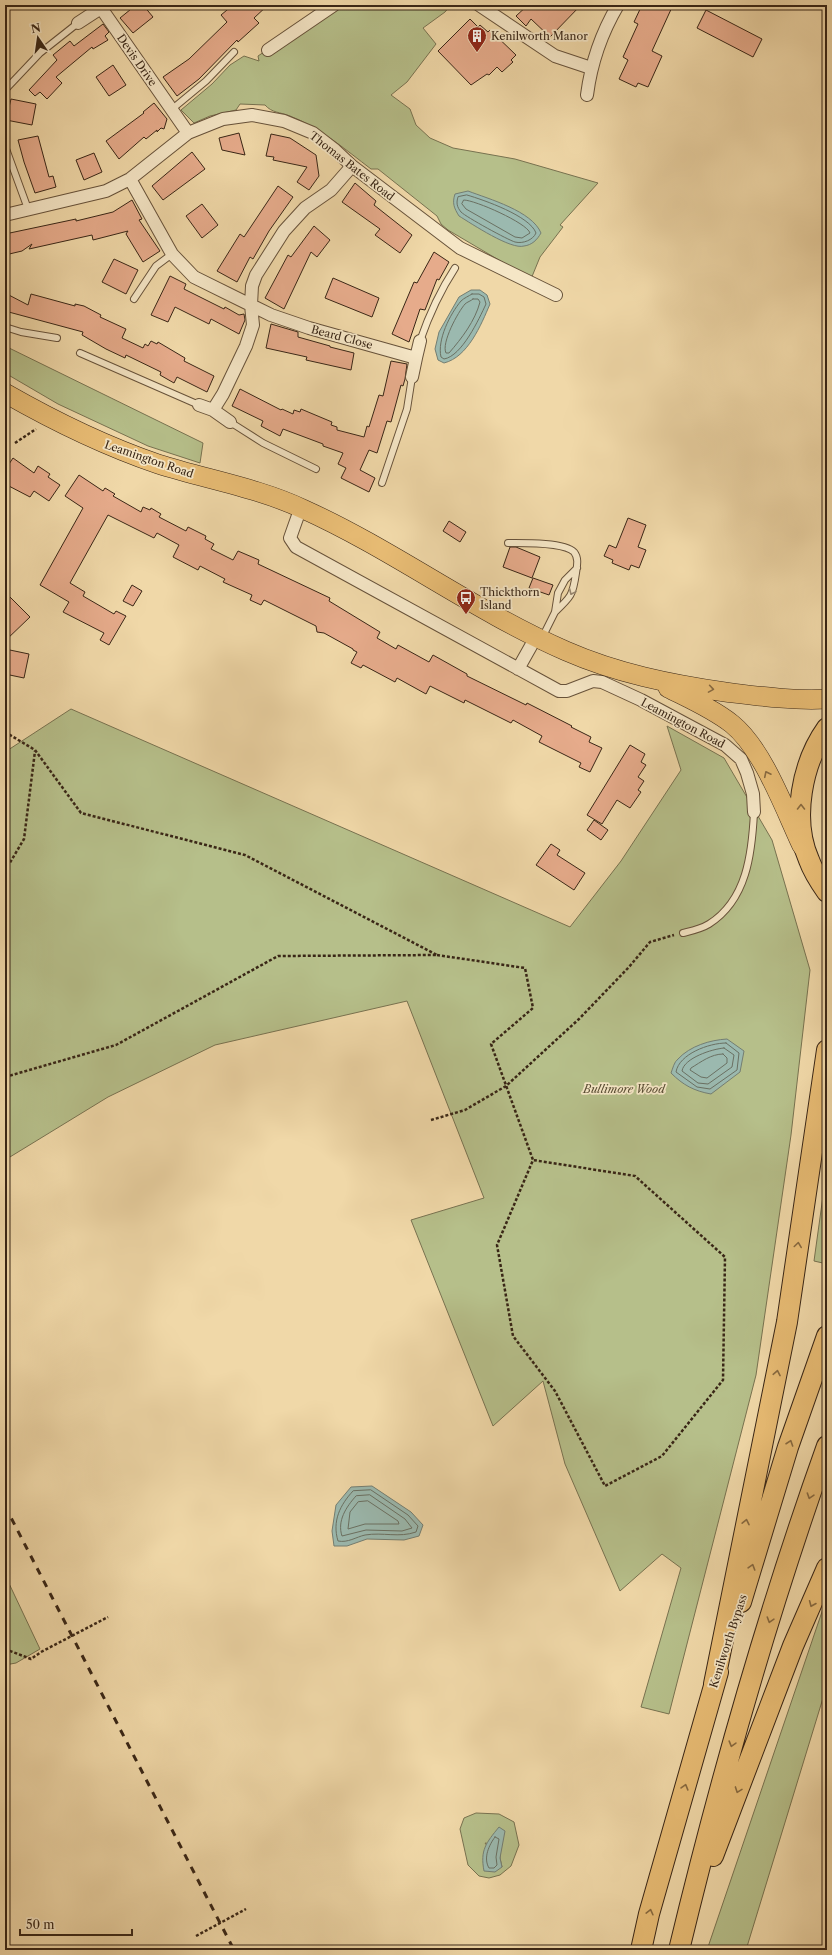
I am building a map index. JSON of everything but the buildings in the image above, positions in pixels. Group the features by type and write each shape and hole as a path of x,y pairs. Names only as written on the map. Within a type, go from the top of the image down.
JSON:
{"highway":[{"path":"827,728 810,759 801,797 801,822 808,860 827,892"},
{"path":"714,1684 787,1322 827,1050"},
{"name":"Kenilworth Bypass","path":"641,1950 649,1914 714,1684 743,1598 788,1447 827,1336"},
{"path":"680,1950 704,1847 744,1703 827,1446"},
{"path":"680,1950 749,1759 793,1646 827,1568"}],"main road":[{"name":"Leamington Road","path":"5,392 54,420 137,457 301,507 370,542 498,618 587,659 645,678 711,710 732,724 750,742 808,860"},
{"name":"Leamington Road","path":"645,678 744,694 783,698 827,699"}],"street":[{"path":"268,50 334,5"},
{"path":"479,5 555,56 591,68"},
{"path":"587,95 591,68 612,15 618,5"},
{"name":"Devis Drive","path":"78,23 104,7 188,133"},
{"name":"Thomas Bates Road","path":"5,215 106,191 130,179 188,133 223,119 252,115 284,121 313,133 335,150 352,166 460,248 556,295"},
{"path":"213,410 223,394 246,346 253,325 251,305 252,286 256,275 284,231 305,208 331,190 352,166"},
{"name":"Beard Close","path":"130,179 172,254 194,277 271,315 309,328 416,358"},
{"path":"412,378 420,341"},
{"path":"199,405 213,410 230,422"},
{"name":"Leamington Road","path":"301,507 290,534 290,538 296,547 518,669 563,691 593,681 602,682 641,700 725,745 741,759 753,794 754,812"},
{"path":"518,669 539,638"}],"lane":[{"path":"5,90 40,53 78,23"},
{"path":"172,110 206,81 234,52"},
{"path":"5,146 28,209"},
{"path":"134,299 156,266 172,254"},
{"path":"420,341 438,296 455,268"},
{"path":"5,327 21,332 57,338"},
{"path":"80,353 199,405"},
{"path":"382,483 407,409 412,378"},
{"path":"230,422 264,443 316,469"},
{"path":"508,543 529,543 569,548 575,553 577,559 574,586 571,597 556,612 539,638"},
{"path":"556,612 558,593 561,586 576,568"},
{"name":"Leamington Road","path":"683,933 708,925 720,915 736,895 750,861 754,812"}],"path":[{"path":"15,443 26,434 54,420"},
{"path":"5,732 35,750 81,814 246,855 437,956"},
{"path":"5,871 24,839 35,750"},
{"path":"432,1120 465,1110 506,1086 579,1019 629,967 650,942 683,933"},
{"path":"5,1077 116,1044 278,956 437,956 525,968 533,1008 491,1044 533,1160 497,1245 514,1336 555,1391 605,1486 662,1456 723,1380 724,1257 636,1176 533,1160"},
{"path":"5,1649 31,1659 108,1618"},
{"path":"196,1936 246,1909"}],"green space":[{"path":"334,5 451,5 445,12 423,28 436,44 407,82 391,95 410,109 416,125 430,138 453,148 515,159 598,183 560,225 563,227 540,257 531,279 448,230 441,224 437,216 378,169 371,169 332,140 301,121 273,111 265,105 240,104 236,110 210,116 194,123 181,110 212,84 230,65 244,56 259,61 258,56"},
{"path":"5,346 203,443 200,463 148,446 58,404 5,373"},
{"name":"Bullimore Wood","path":"71,709 570,927 621,861 681,770 667,726 724,758 772,840 810,970 791,1135 756,1375 669,1714 641,1707 681,1568 662,1554 620,1591 565,1464 543,1381 493,1426 411,1220 484,1198 407,1001 215,1045 108,1097 5,1160 5,752"},
{"path":"827,1167 827,1264 814,1261"},
{"path":"5,1575 40,1649 16,1663 5,1665"},
{"path":"827,1597 827,1685 746,1950 707,1950"},
{"path":"476,1813 499,1814 514,1822 519,1845 511,1866 500,1875 489,1878 479,1876 468,1865 460,1829 464,1818","holes":["485,1843 501,1845 500,1858 502,1867"]}],"water":[{"path":"468,191 498,202 519,212 529,218 541,233 532,243 524,246 518,246 501,240 482,230 459,216 455,208 455,194"},
{"path":"471,290 480,290 487,295 490,304 478,330 467,347 452,360 444,363 438,360 435,349 439,332 459,297"},
{"path":"727,1039 744,1051 740,1072 711,1094 689,1087 671,1073 677,1060 694,1047 707,1042"},
{"path":"372,1486 411,1512 423,1525 419,1536 404,1540 367,1539 347,1546 334,1546 332,1531 336,1505 351,1487"},
{"path":"499,1827 505,1831 500,1858 502,1867 495,1872 484,1871 483,1858 485,1847 487,1842"}],"railway":[{"path":"5,1506 234,1950"}],"place":[{"name":"Kenilworth Manor","path":"477,53"},
{"name":"Thickthorn Island","path":"466,615"}]}
